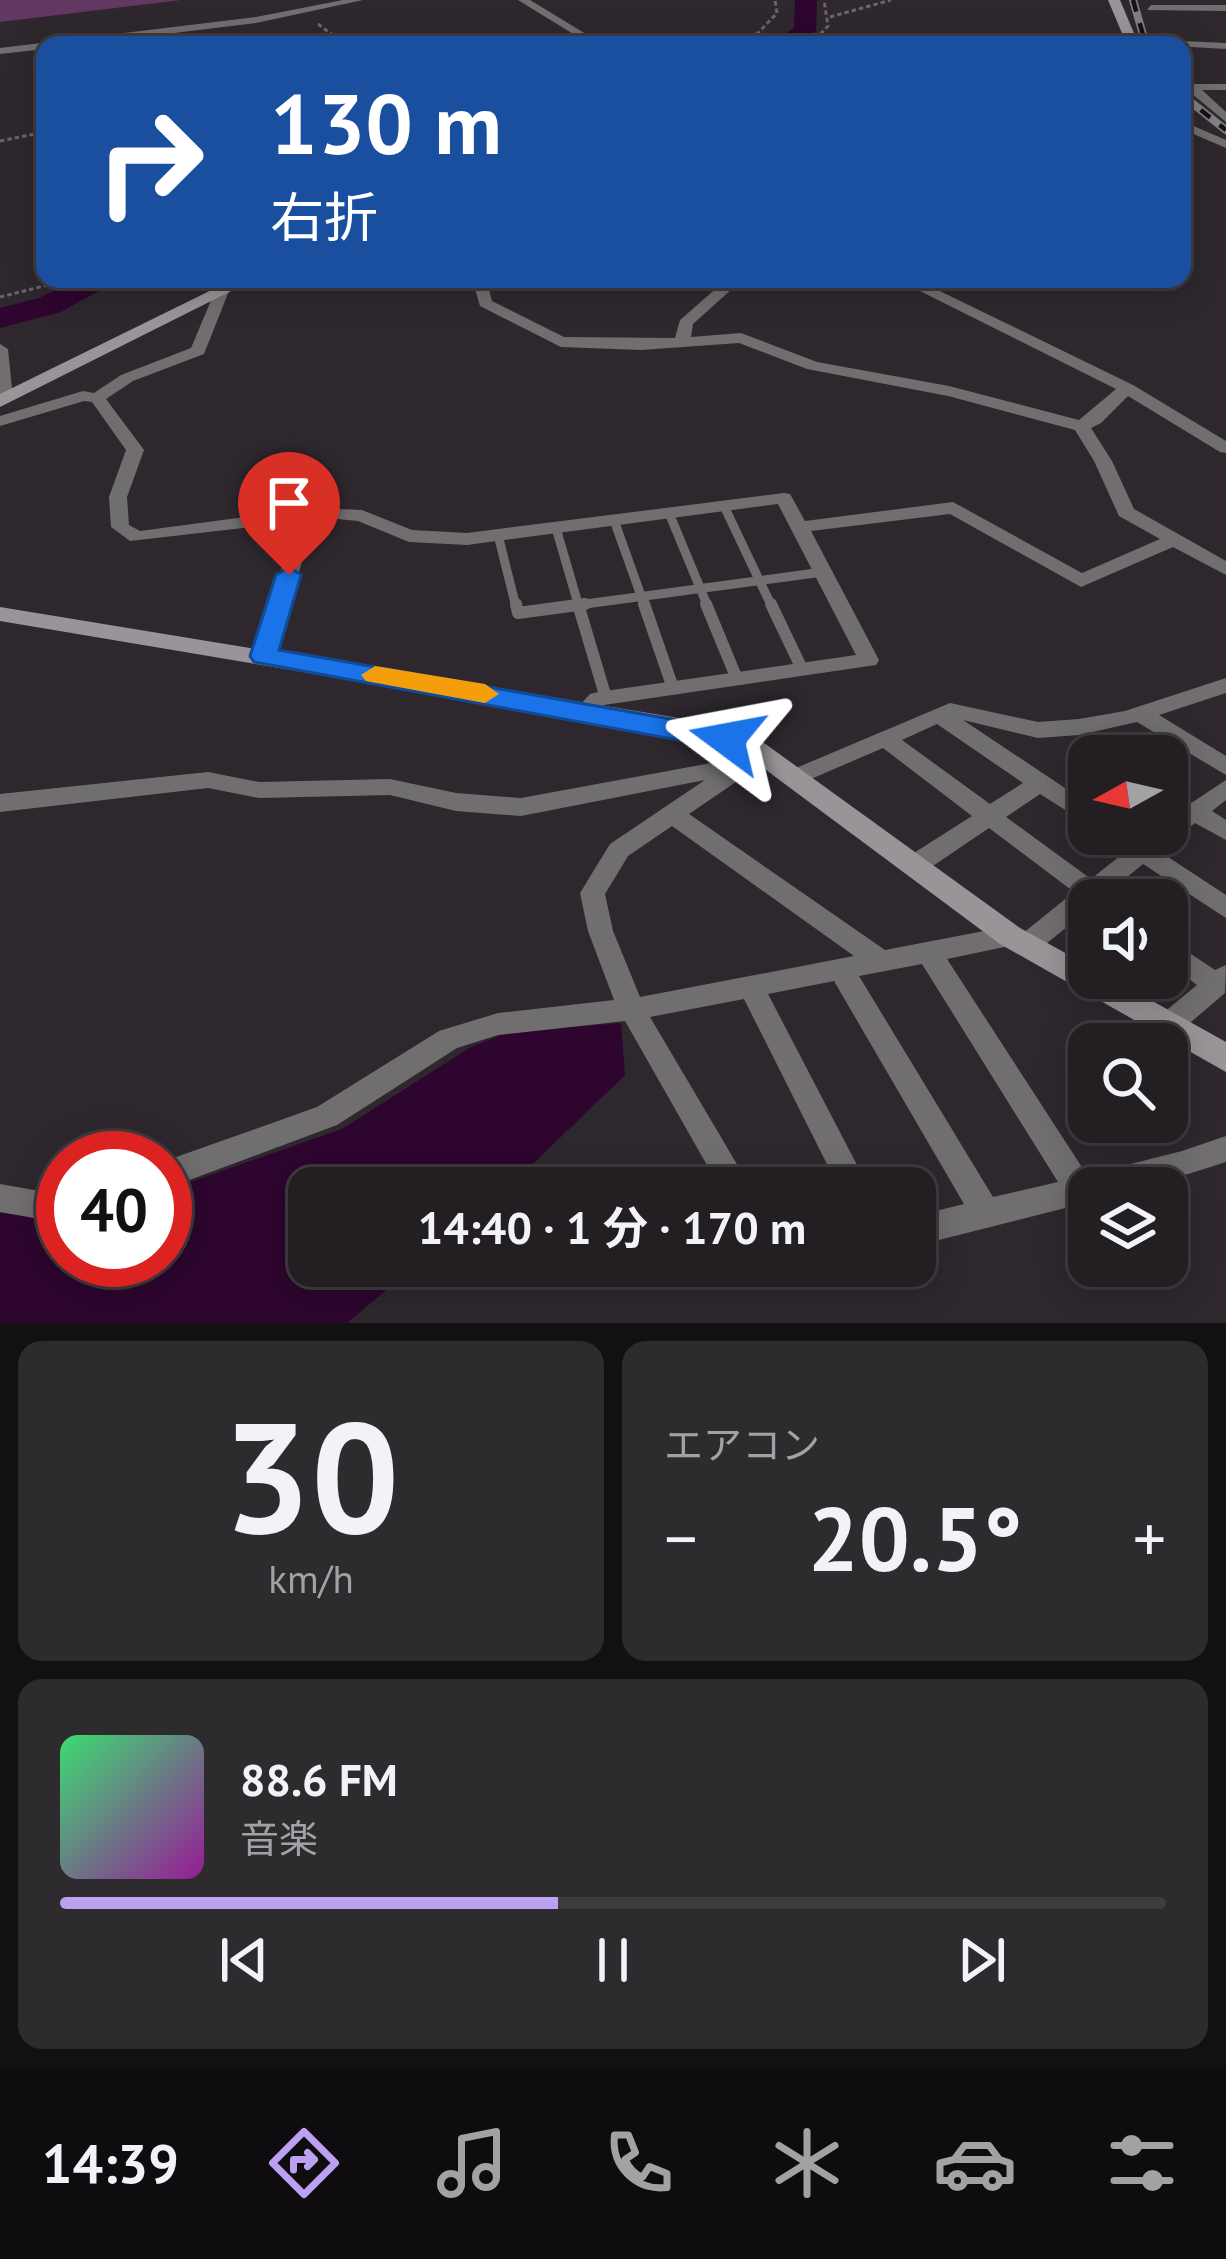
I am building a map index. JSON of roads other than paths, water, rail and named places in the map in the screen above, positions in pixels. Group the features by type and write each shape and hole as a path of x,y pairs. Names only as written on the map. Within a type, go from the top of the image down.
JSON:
{"street":[{"path":"120,36 303,13 358,0"},
{"path":"523,0 585,36"},
{"path":"1114,0 1129,36"},
{"path":"1159,36 1150,4 1226,8"},
{"path":"1192,8 1226,43"},
{"path":"1191,44 1226,43"},
{"path":"0,51 36,46"},
{"path":"1191,83 1226,87"},
{"path":"1191,86 1226,118"},
{"path":"1191,131 1226,144"},
{"path":"0,349 3,400 230,288"},
{"path":"481,288 485,302 561,342 641,345 741,338 814,366 926,386 1081,426 1127,388"},
{"path":"683,340 685,323 726,288"},
{"path":"921,288 1127,388 1226,448"},
{"path":"0,421 83,396 97,398 127,378 198,351 222,292"},
{"path":"97,398 135,450 118,497 120,527 137,537 292,513 362,516 424,538 498,536 784,498 869,660 674,688 595,705"},
{"path":"1081,426 1126,512 1226,569"},
{"path":"800,526 953,508 1081,581 1171,541"},
{"path":"264,656 301,535 292,513"},
{"path":"0,614 595,705 703,731 797,777 1019,940 1164,1023"},
{"path":"797,777 950,710 1038,730 1139,714 1226,685"},
{"path":"1139,714 1226,767"},
{"path":"939,715 1068,802"},
{"path":"884,738 1073,879"},
{"path":"0,803 208,780 259,790 390,788 456,802 521,806 753,759"},
{"path":"724,1167 634,1009 596,915 592,892 619,850 753,759"},
{"path":"915,865 1040,783"},
{"path":"1188,816 1226,788"},
{"path":"1194,812 1226,832"},
{"path":"672,814 884,963"},
{"path":"1114,879 1136,855"},
{"path":"1148,855 1226,908"},
{"path":"192,1164 327,1116 449,1039 498,1024 634,1009 1019,940 1068,913"},
{"path":"929,953 1068,1172"},
{"path":"1170,1023 1221,981 1188,961"},
{"path":"843,972 985,1212"},
{"path":"752,988 843,1167"},
{"path":"1188,1036 1226,1058"},
{"path":"1173,1167 1226,1149"},
{"path":"936,1225 1068,1192"},
{"path":"0,1198 36,1204"}],"lane":[{"path":"724,506 802,670"},
{"path":"669,513 737,679"},
{"path":"614,520 674,688"},
{"path":"556,528 577,605 595,705"},
{"path":"498,536 518,613 824,572"}],"waterway":[{"path":"796,36 805,31 806,0"},
{"path":"0,318 50,305 85,288"}],"railway":[{"path":"1133,0 1143,36"},
{"path":"1191,102 1226,130"}]}
